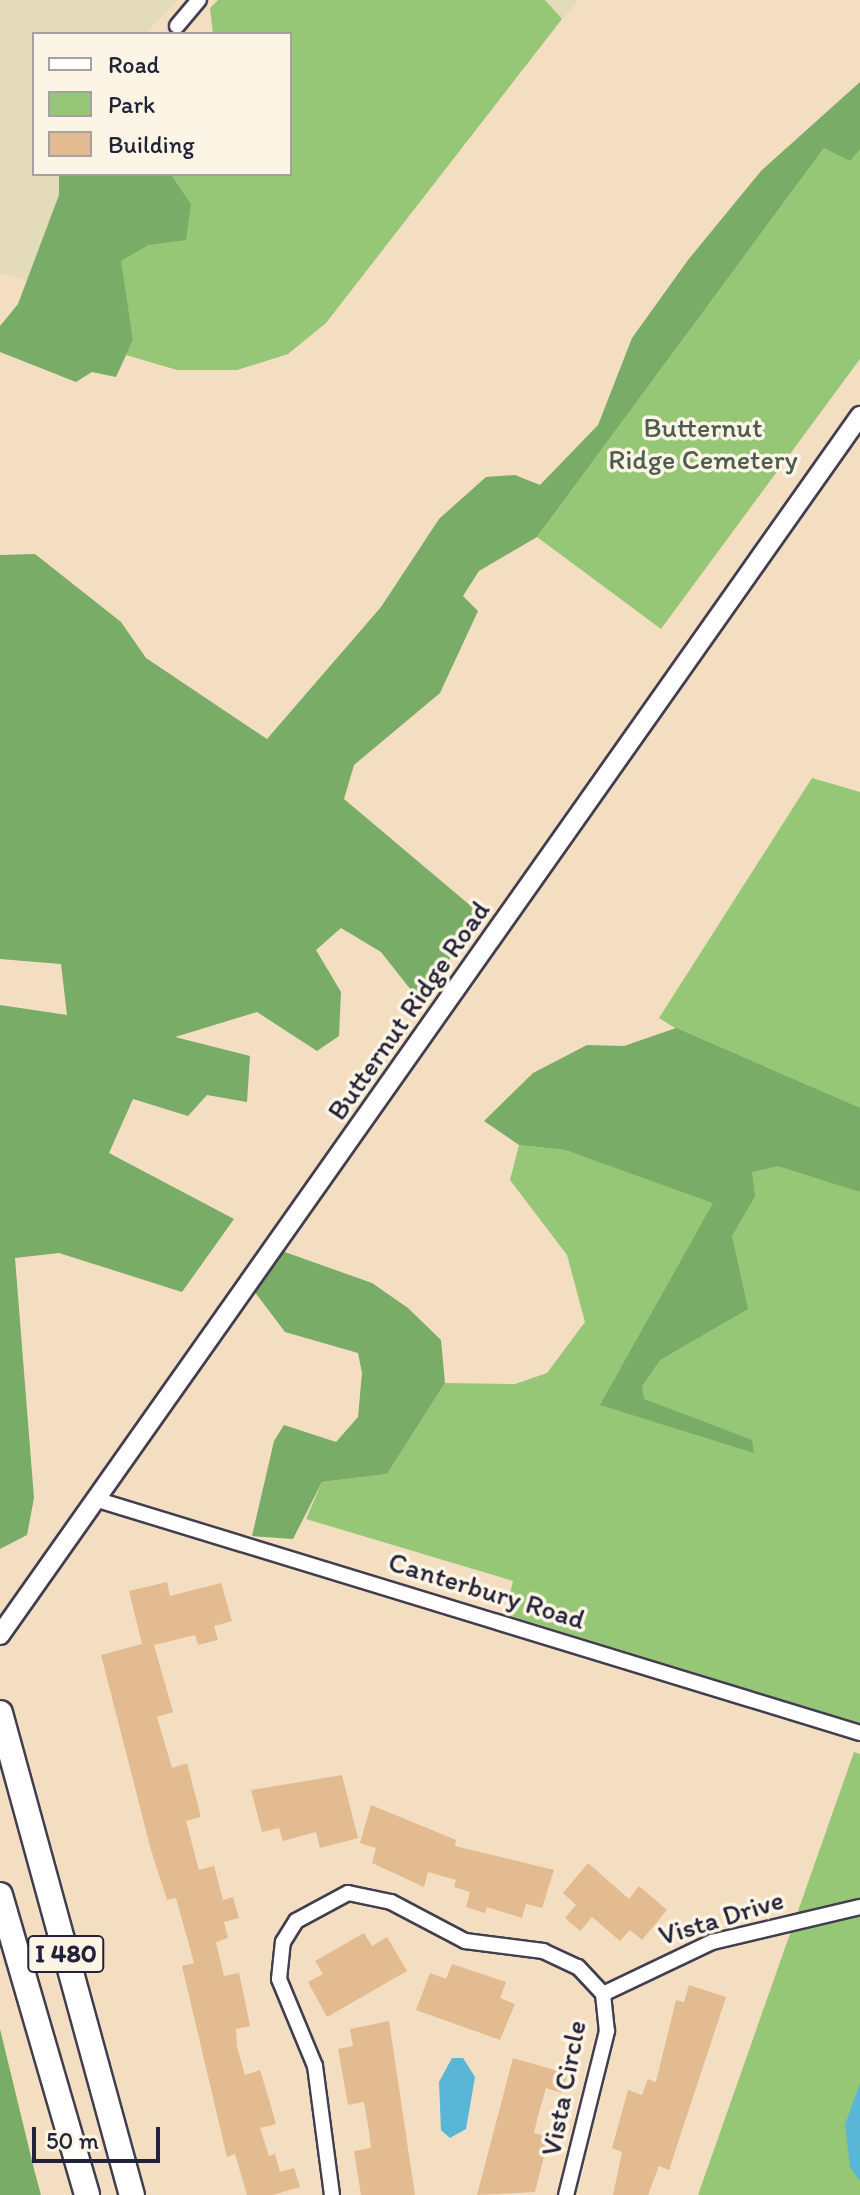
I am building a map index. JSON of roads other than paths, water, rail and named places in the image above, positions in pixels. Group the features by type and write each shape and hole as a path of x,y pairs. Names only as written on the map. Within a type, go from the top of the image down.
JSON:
{"highway":[{"name":"I 480","path":"0,1713 132,2195"},
{"name":"I 480","path":"0,1895 87,2195"}],"street":[{"path":"177,26 199,0"},
{"name":"Butternut Ridge Road","path":"0,1635 860,416"},
{"name":"Canterbury Road","path":"98,1500 860,1733"},
{"name":"Vista Circle","path":"332,2195 315,2066 279,1979 283,1942 319,1903 348,1893 391,1902 465,1941 543,1951 578,1967 603,1994 607,2031 566,2195"},
{"name":"Vista Drive","path":"603,1994 712,1942 860,1907"}],"water":[{"path":"452,2058 463,2058 475,2077 466,2129 450,2138 441,2130 439,2082"},
{"path":"860,2083 860,2181 850,2167 845,2125"}],"park label":[{"name":"Butternut Ridge Cemetery","path":"703,443"}]}
